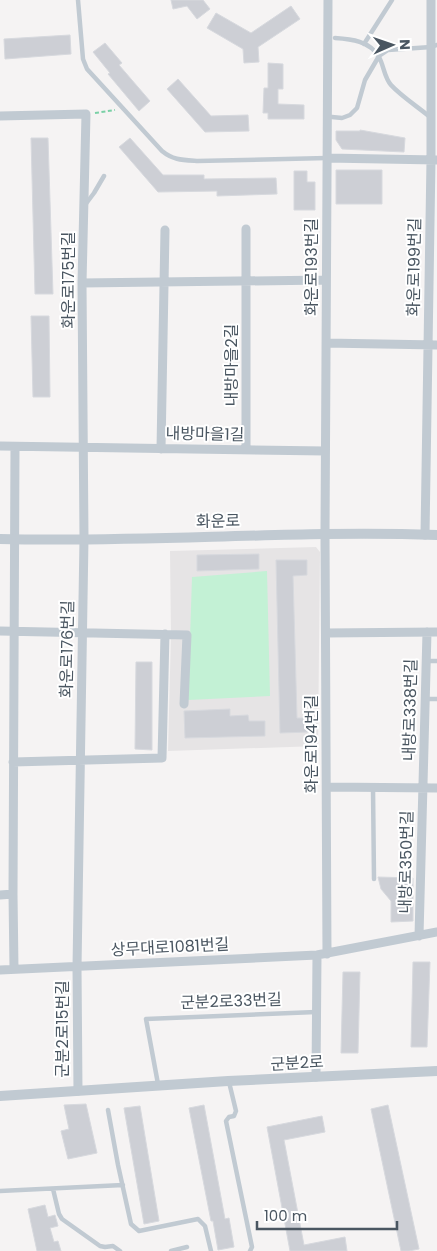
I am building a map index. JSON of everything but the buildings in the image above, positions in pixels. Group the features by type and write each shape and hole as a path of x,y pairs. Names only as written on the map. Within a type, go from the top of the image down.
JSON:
{"street":[{"name":"화운로193번길","path":"325,534 328,0"},
{"name":"화운로199번길","path":"425,535 427,345 434,160 431,118 434,46 431,0"},
{"path":"0,116 86,114"},
{"name":"화운로175번길","path":"84,539 82,283 86,114"},
{"path":"327,158 434,160"},
{"name":"내방마을2길","path":"246,229 246,450"},
{"path":"161,449 165,230"},
{"path":"82,283 326,280"},
{"path":"326,343 437,346"},
{"path":"0,446 84,447"},
{"path":"14,969 15,447"},
{"name":"내방마을1길","path":"84,447 325,451"},
{"name":"화운로","path":"0,539 325,534 437,535"},
{"name":"화운로194번길","path":"325,534 327,954"},
{"name":"화운로176번길","path":"77,966 84,539"},
{"path":"0,631 187,635 184,704"},
{"name":"내방로338번길","path":"423,788 427,632"},
{"path":"326,633 437,632"},
{"path":"14,762 162,758 168,634"},
{"name":"내방로350번길","path":"326,787 437,788"},
{"name":"내방로350번길","path":"419,936 423,788"},
{"path":"0,895 13,894"},
{"name":"상무대로1081번길","path":"0,970 317,956 437,932"},
{"path":"316,1077 317,956"},
{"name":"군분2로15번길","path":"77,966 78,1091"},
{"name":"군분2로","path":"0,1096 437,1071"}],"lane":[{"path":"78,0 85,64 162,151 177,160 327,158"},
{"path":"364,44 392,0"},
{"path":"335,38 355,40 364,44 379,56 383,71 391,85 431,118"},
{"path":"332,117 342,118 350,115 357,108 365,80 379,56 388,50 434,46"},
{"path":"84,206 104,176"},
{"path":"426,661 437,661"},
{"path":"425,699 437,699"},
{"name":"내방로350번길","path":"372,788 374,879"},
{"name":"군분2로33번길","path":"158,1086 146,1019 316,1012"},
{"path":"228,1082 236,1111 234,1116 229,1117 226,1121 252,1247 250,1251"},
{"path":"108,1110 131,1224 139,1231 198,1219 205,1226 210,1251"},
{"path":"0,1191 123,1186"},
{"path":"53,1189 62,1219 100,1246 104,1248 113,1246"},
{"path":"112,1240 113,1246 120,1251"},
{"path":"171,1251 187,1247"}],"path":[{"path":"86,114 123,109"}],"shaded area":[{"path":"316,547 320,552 318,746 168,751 171,634 170,551"}],"green space":[{"path":"267,571 270,696 188,700 192,577"}]}
